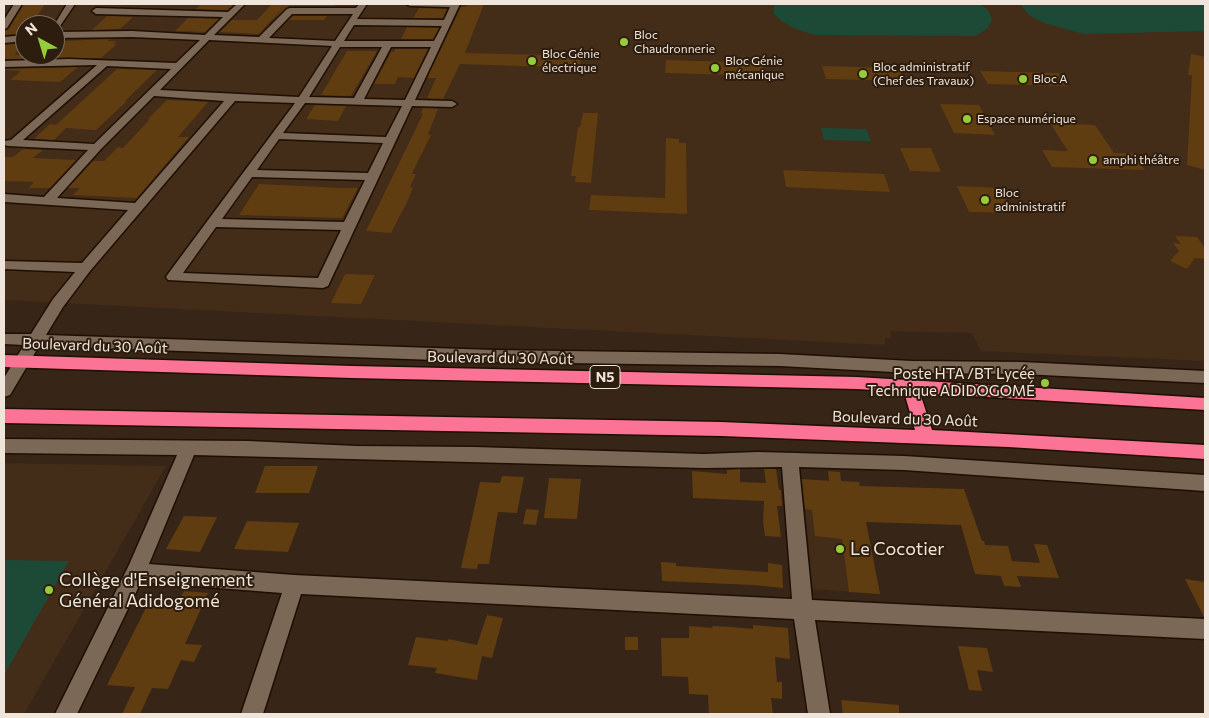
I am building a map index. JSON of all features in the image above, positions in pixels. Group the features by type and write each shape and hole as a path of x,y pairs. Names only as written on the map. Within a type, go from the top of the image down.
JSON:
{"highway":[{"name":"Boulevard du 30 Août","path":"4,361 910,386 1205,404"},
{"path":"910,386 926,438"},
{"name":"Boulevard du 30 Août","path":"4,416 701,429 1008,440 1205,452"}],"street":[{"path":"4,26 18,4"},
{"path":"65,15 72,4"},
{"path":"48,200 97,147 241,4"},
{"path":"361,7 339,44 277,136 173,277 323,283 347,226 409,104 456,4 410,4 402,22"},
{"path":"262,40 290,11 361,7"},
{"path":"96,11 229,15"},
{"path":"353,22 447,22"},
{"path":"65,35 132,34 339,44 436,44"},
{"path":"357,102 388,44"},
{"path":"4,64 105,63 178,66"},
{"path":"9,143 105,63"},
{"path":"153,93 232,98 452,104"},
{"path":"4,391 58,303 85,268 232,98"},
{"path":"277,136 391,140"},
{"path":"9,143 97,147"},
{"path":"250,173 373,177"},
{"path":"4,198 139,207"},
{"path":"214,222 347,226"},
{"path":"4,264 85,268"},
{"path":"4,339 493,356 780,360 912,367 1032,368 1205,377"},
{"path":"4,446 248,448 356,454 474,454 904,463 1205,483"},
{"path":"66,714 136,572 188,449"},
{"path":"790,461 803,609 819,714"},
{"path":"136,572 294,584 1205,629"},
{"path":"252,714 294,584"}],"shaded area":[{"path":"4,4 1205,4 1205,361 981,351 972,333 890,331 891,338 885,338 885,345 4,300"},
{"name":"Collège d'Enseignement Général Adidogomé","path":"4,463 166,466 24,714 4,714"},
{"name":"Le Cocotier","path":"802,479 859,482 880,594 813,589"}],"green space":[{"path":"774,4 980,4 988,10 992,20 987,29 975,36 815,35 783,22 774,14"},
{"path":"1020,4 1205,4 1205,31 1084,34 1044,23 1029,15"},
{"path":"821,128 866,129 871,141 824,140"},
{"path":"4,560 69,561 4,675"}],"building":[{"path":"24,4 45,4 38,15 17,15"},
{"path":"201,4 234,4 227,10 196,9"},
{"path":"272,4 286,4 259,34 220,32 232,20 257,20"},
{"path":"286,4 335,4 334,6 289,6 273,20"},
{"path":"468,4 484,4 465,53 581,56 580,68 460,64 443,99 427,98 436,78 427,78 461,7 466,7"},
{"path":"419,8 447,9 443,18 413,18"},
{"path":"107,16 133,17 120,29 92,30"},
{"path":"293,16 327,16 324,20 289,20"},
{"path":"188,18 219,19 205,32 175,31"},
{"path":"15,19 15,34 4,35 4,31 9,29"},
{"path":"407,27 439,28 433,39 401,39"},
{"path":"109,39 108,41 117,41 113,44 117,44 101,58 65,58 65,41"},
{"path":"15,44 15,59 4,59 4,45"},
{"path":"395,49 428,49 414,78 398,77 395,84 374,84 391,52 394,52"},
{"path":"347,51 377,51 351,96 321,95"},
{"path":"1191,54 1205,57 1205,170 1187,165 1192,75 1188,75"},
{"name":"Bloc Génie mécanique","path":"666,60 763,63 766,76 665,73"},
{"name":"Bloc administratif (Chef des Travaux)","path":"822,66 899,68 905,81 826,79"},
{"path":"78,67 60,82 10,80 21,71 5,70 4,72 4,69"},
{"path":"117,69 157,70 96,130 66,128 54,140 34,139 50,124 56,125"},
{"name":"Bloc A","path":"980,71 1058,73 1068,86 988,84"},
{"path":"167,100 208,102 178,137 189,137 137,198 73,195 80,188 68,188 93,161 104,161 118,147 123,148"},
{"name":"Espace numérique","path":"940,104 979,105 995,135 954,133"},
{"path":"315,105 346,106 338,121 306,119"},
{"path":"423,108 438,109 428,134 431,135 412,174 416,174 410,187 413,188 407,202 391,233 366,231 423,114 421,113"},
{"path":"583,113 598,113 591,183 575,182 576,176 571,176 578,127 580,127"},
{"path":"1050,123 1095,125 1114,153 1132,153 1145,170 1052,167 1042,150 1068,151"},
{"path":"666,138 679,139 679,143 686,143 687,214 589,210 591,195 665,198"},
{"path":"900,148 931,148 941,172 910,171"},
{"path":"23,149 43,150 33,158 76,160 50,188 29,188 34,182 4,181 4,157 13,157"},
{"path":"783,170 884,174 890,192 786,187"},
{"path":"259,184 358,188 342,218 239,215"},
{"name":"Bloc administratif","path":"957,186 1000,188 1013,213 969,212"},
{"path":"1175,236 1197,237 1205,248 1205,259 1195,258 1187,269 1170,261 1179,251 1173,243 1181,244"},
{"path":"345,274 375,275 361,304 331,303"},
{"path":"265,466 318,466 309,493 255,493"},
{"path":"740,469 740,482 766,483 764,469 776,469 779,490 781,490 782,506 777,506 781,537 765,536 763,521 764,501 693,498 692,471 727,474 727,470"},
{"path":"828,471 840,472 841,481 859,482 860,486 964,489 985,545 1008,546 1012,561 1040,563 1034,544 1047,545 1059,578 1017,576 1021,587 1004,586 1001,576 975,574 961,525 866,522 880,594 849,592 842,539 815,536 812,510 805,509 802,479 829,481"},
{"path":"502,476 524,477 517,513 498,512 489,564 478,564 477,569 461,568 480,482 500,483"},
{"path":"549,478 581,479 577,519 544,518"},
{"path":"526,509 539,510 536,525 523,524"},
{"path":"184,516 217,517 200,552 166,549"},
{"path":"247,521 299,523 288,552 234,549"},
{"path":"661,562 676,563 676,566 768,572 768,563 782,565 783,588 662,581"},
{"path":"1185,579 1205,582 1205,617 1204,617"},
{"path":"184,591 208,593 185,644 202,645 194,662 181,660 168,689 152,688 140,714 122,714 135,687 107,685 147,606 175,607"},
{"path":"487,615 503,618 492,658 482,656 477,680 435,673 437,668 408,665 416,637 448,641 448,639 477,645"},
{"path":"753,625 788,628 790,659 775,657 777,682 782,682 782,699 771,698 773,714 709,714 708,695 689,694 688,677 662,676 661,638 689,638 689,626 753,629"},
{"path":"625,637 638,637 638,650 625,650"},
{"path":"958,646 987,648 993,672 977,670 982,691 969,690"},
{"path":"841,700 899,705 899,714 843,714"}],"place":[{"name":"Bloc Chaudronnerie","path":"624,42"},
{"name":"Bloc Génie électrique","path":"532,61"},
{"name":"Bloc Génie mécanique","path":"715,68"},
{"name":"Bloc administratif (Chef des Travaux)","path":"863,74"},
{"name":"Bloc A","path":"1023,79"},
{"name":"Espace numérique","path":"967,119"},
{"name":"amphi théâtre","path":"1093,160"},
{"name":"Bloc administratif","path":"985,200"},
{"name":"Poste HTA /BT Lycée Technique ADIDOGOMÉ","path":"1045,383"},
{"name":"Le Cocotier","path":"840,549"},
{"name":"Collège d'Enseignement Général Adidogomé","path":"49,590"}]}
